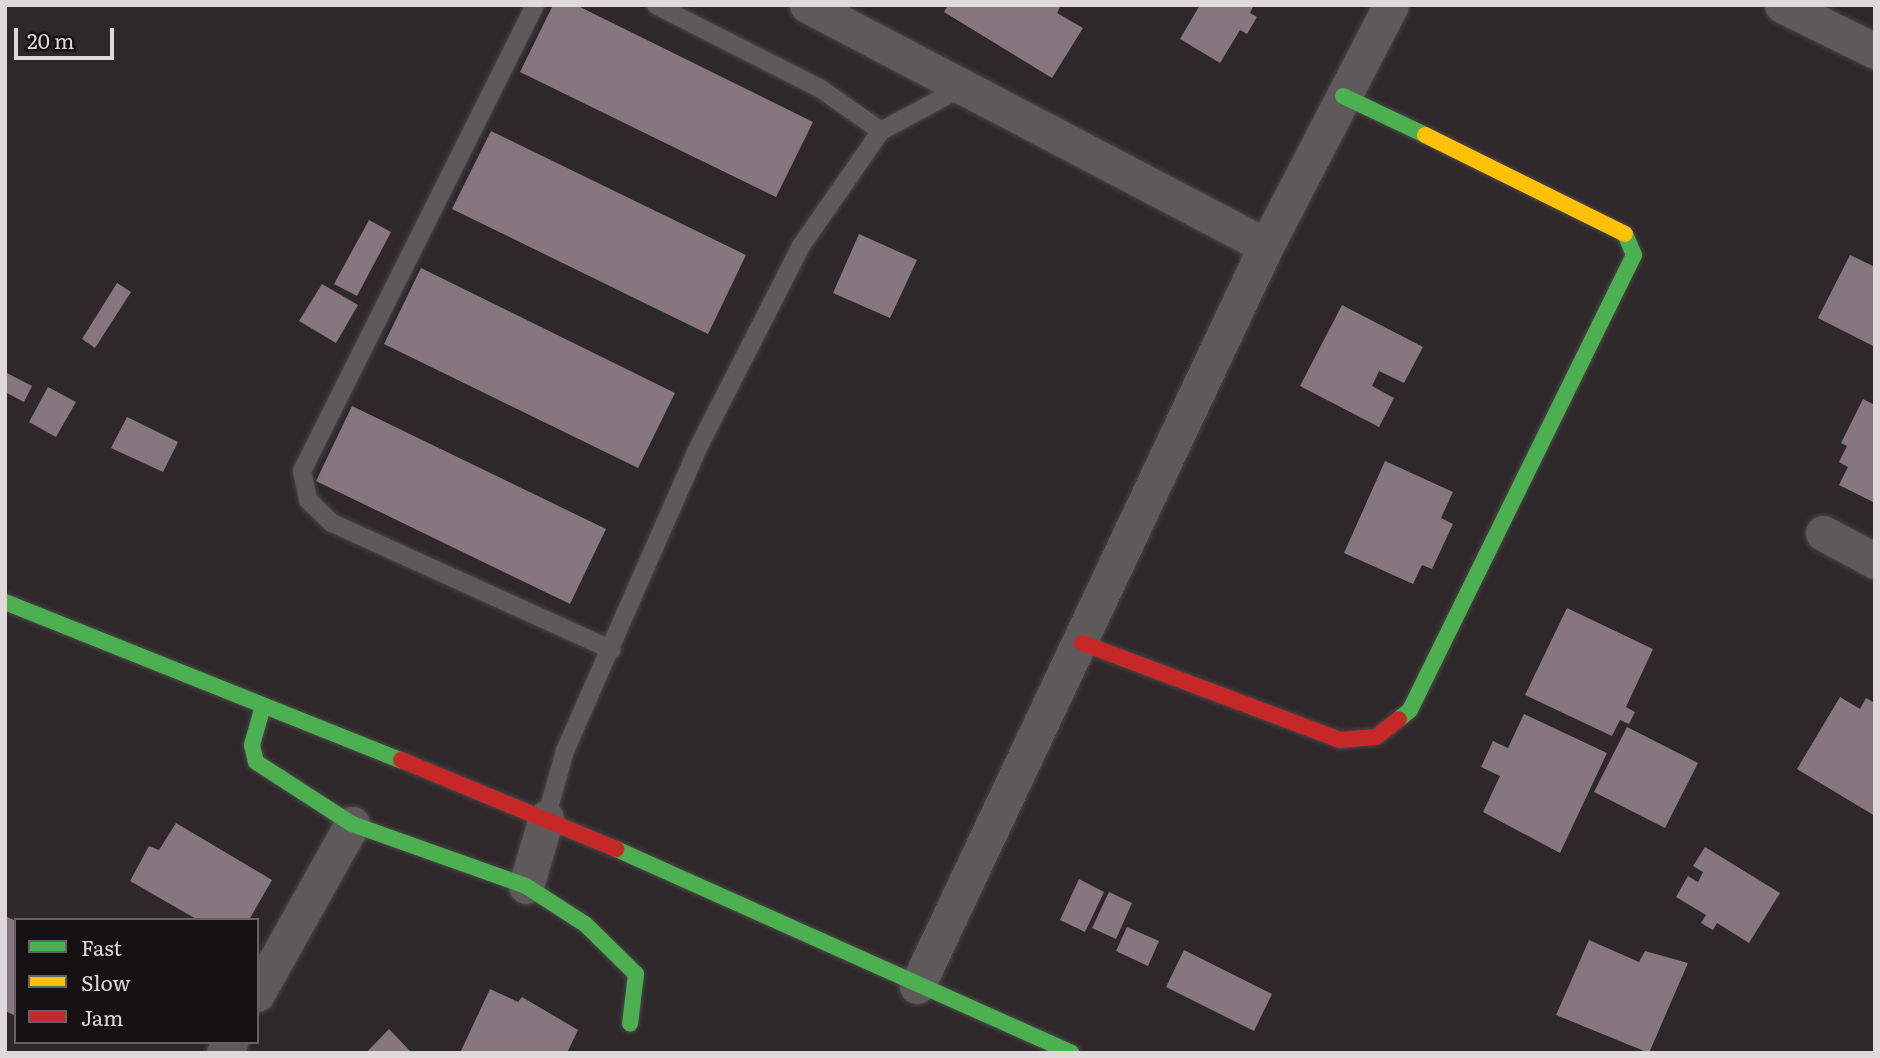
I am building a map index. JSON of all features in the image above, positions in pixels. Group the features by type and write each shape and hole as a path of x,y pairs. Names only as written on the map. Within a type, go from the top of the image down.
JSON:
{"street":[{"path":"807,5 1266,246"},
{"path":"917,986 1082,643 1266,246 1391,5"},
{"path":"1782,5 1875,51"},
{"path":"1082,643 1340,740 1376,737 1410,710 1634,255 1622,228 1343,96"},
{"path":"1823,533 1875,561"},
{"path":"5,602 546,818 1071,1053"},
{"path":"263,706 252,745 256,762 352,824 526,886 585,924 636,974 630,1024"},
{"path":"526,886 546,818"},
{"path":"259,990 352,824"}],"lane":[{"path":"535,5 302,471 308,500 332,523 612,650"},
{"path":"656,5 821,89 881,131"},
{"path":"546,818 565,751 745,353 801,246 881,131 961,88"}],"building":[{"path":"553,5 576,5 813,122 776,197 520,72"},
{"path":"948,5 1061,5 1057,13 1083,28 1052,78 944,12"},
{"path":"1200,5 1254,5 1250,13 1257,17 1247,34 1240,30 1220,63 1180,39"},
{"path":"491,131 746,255 708,334 452,209"},
{"path":"369,220 391,232 357,296 334,284"},
{"path":"859,234 917,260 890,318 833,293"},
{"path":"1850,255 1875,267 1875,347 1818,318"},
{"path":"421,268 675,393 638,468 384,344"},
{"path":"117,283 131,292 95,348 82,339"},
{"path":"322,284 358,305 336,343 299,321"},
{"path":"1342,305 1423,347 1404,383 1379,371 1372,386 1394,398 1379,427 1300,386"},
{"path":"5,372 32,386 24,402 5,392"},
{"path":"48,387 76,402 56,437 29,422"},
{"path":"1863,399 1875,405 1875,503 1839,485 1848,467 1839,462 1847,446 1841,443"},
{"path":"352,406 606,529 570,604 316,481"},
{"path":"127,417 178,442 163,472 111,448"},
{"path":"1385,461 1453,492 1441,518 1453,524 1432,569 1422,565 1413,584 1344,553"},
{"path":"1567,608 1653,649 1626,707 1635,712 1629,724 1620,720 1612,736 1525,695"},
{"path":"1840,697 1860,709 1866,698 1875,703 1875,816 1797,769"},
{"path":"1524,714 1607,753 1560,853 1483,812 1500,776 1481,767 1493,741 1508,748"},
{"path":"1627,727 1698,763 1665,828 1594,792"},
{"path":"176,823 272,880 250,918 195,918 130,881 149,846 159,850"},
{"path":"1705,847 1780,893 1749,943 1717,923 1713,930 1701,923 1706,915 1676,897 1688,876 1698,882 1703,872 1693,866"},
{"path":"1079,879 1104,892 1085,932 1060,920"},
{"path":"1109,892 1132,903 1116,939 1092,928"},
{"path":"5,916 14,920 14,1015 5,1011"},
{"path":"1127,927 1159,941 1148,966 1116,951"},
{"path":"1589,940 1639,962 1645,951 1688,963 1649,1053 1556,1015"},
{"path":"1184,950 1272,994 1254,1031 1166,987"},
{"path":"490,989 518,1002 522,997 578,1030 567,1053 460,1053"},
{"path":"389,1029 412,1053 366,1053"}],"traffic: fast":[{"path":"1343,96 1425,135"},
{"path":"1399,719 1410,710 1634,255 1625,234"},
{"path":"5,602 401,760"},
{"path":"263,706 252,745 256,762 352,824 526,886 585,924 636,974 630,1024"},
{"path":"616,849 1071,1053"}],"traffic: slow":[{"path":"1425,135 1625,234"}],"traffic: jam":[{"path":"1082,643 1340,740 1376,737 1399,719"},
{"path":"401,760 616,849"}]}
